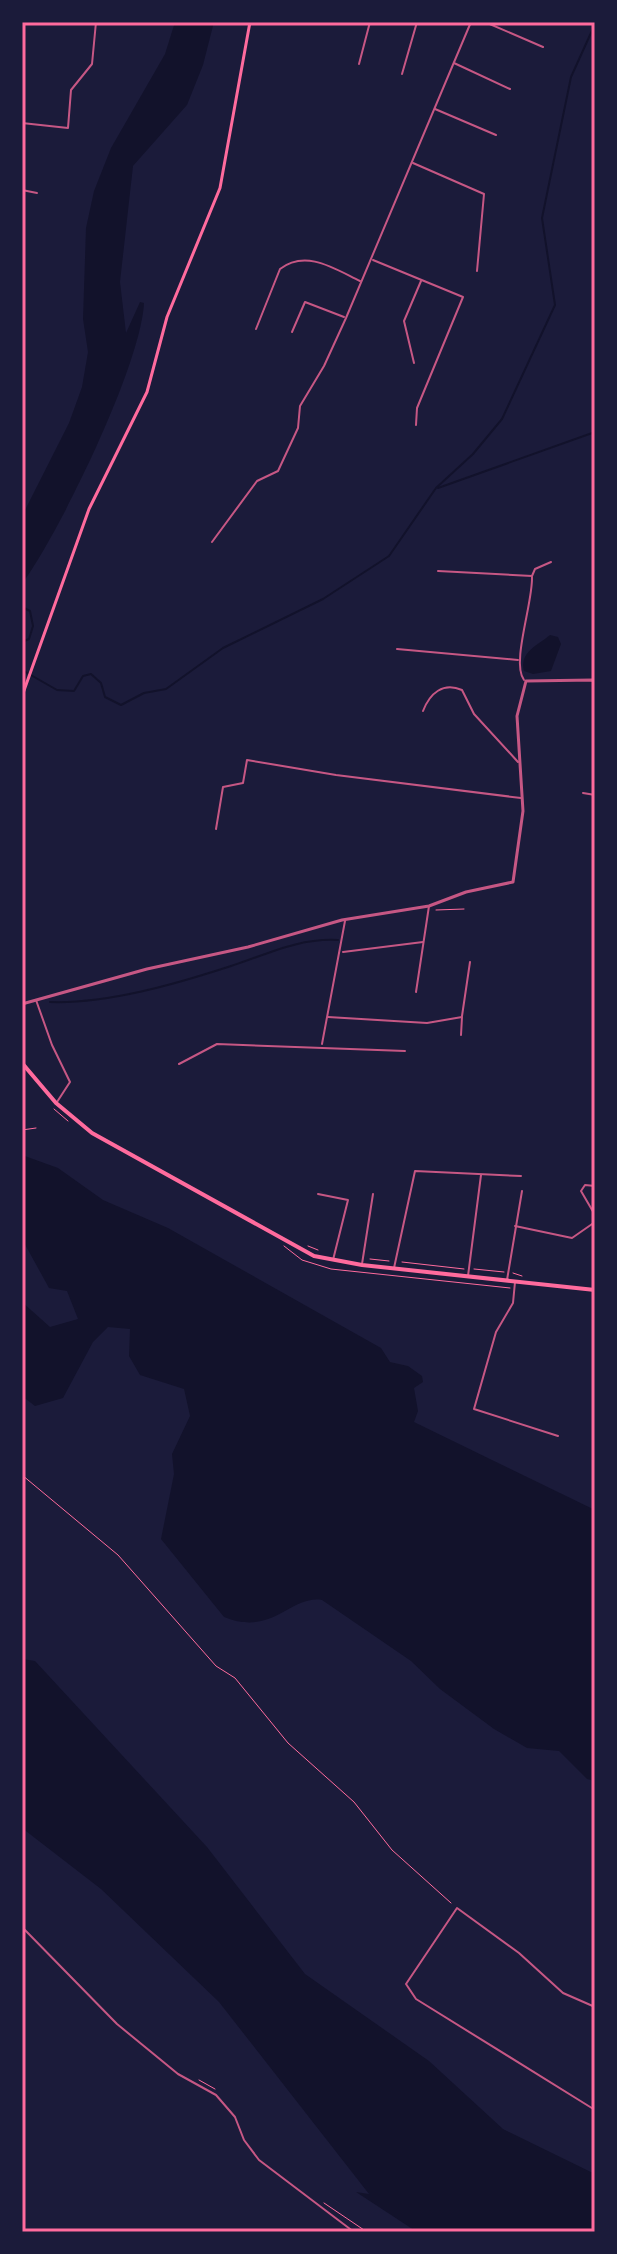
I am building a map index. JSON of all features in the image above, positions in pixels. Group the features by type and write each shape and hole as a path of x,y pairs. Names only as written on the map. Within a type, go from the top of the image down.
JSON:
{"main road":[{"path":"22,695 89,509 147,392 167,317 220,188 250,22"},
{"path":"22,1063 55,1106 82,1126 292,1246 332,1261 595,1290"}],"street":[{"path":"22,123 68,128 72,87 92,64 96,22"},
{"path":"359,64 370,22"},
{"path":"402,74 417,22"},
{"path":"212,542 257,481 278,471 298,428 300,406 324,366 346,318 471,22"},
{"path":"485,22 543,47"},
{"path":"454,63 510,89"},
{"path":"434,108 496,135"},
{"path":"411,163 484,194 477,271"},
{"path":"22,190 37,193"},
{"path":"371,259 463,297 417,408 416,425"},
{"path":"256,329 280,269 287,264 311,260 362,282"},
{"path":"414,363 404,321 421,280"},
{"path":"292,332 305,302 346,318"},
{"path":"526,681 519,672 518,660 526,631 532,576 535,569 551,562"},
{"path":"438,571 532,576"},
{"path":"397,649 518,660"},
{"path":"526,681 594,678 595,687"},
{"path":"22,1004 345,919 429,908 466,892 513,882 522,798 517,716 526,681"},
{"path":"423,711 428,699 441,689 451,686 462,690 474,714 519,763"},
{"path":"216,829 223,787 243,783 247,760 336,775 522,798"},
{"path":"583,793 595,795"},
{"path":"416,992 429,908"},
{"path":"322,1046 345,919"},
{"path":"341,951 352,953 424,942"},
{"path":"461,1035 470,962"},
{"path":"36,999 52,1045 70,1082 55,1106"},
{"path":"328,1017 427,1023 462,1017"},
{"path":"179,1064 217,1044 405,1051"},
{"path":"394,1269 415,1171 521,1176"},
{"path":"468,1276 481,1174"},
{"path":"595,1186 585,1185 581,1191 595,1215"},
{"path":"507,1280 522,1191"},
{"path":"318,1194 348,1200 332,1261"},
{"path":"362,1262 373,1194"},
{"path":"515,1226 572,1238 595,1222"},
{"path":"515,1281 513,1303 496,1332 474,1409 558,1436"},
{"path":"595,2007 563,1993 526,1958 457,1908 407,1979 406,1989 416,1999 595,2110"},
{"path":"22,1927 117,2024 178,2074 216,2095 235,2117 244,2140 259,2160 354,2232"}],"path":[{"path":"429,908 464,909"},
{"path":"55,1106 75,1125"},
{"path":"22,1130 36,1128"},
{"path":"277,1242 302,1260 331,1269 514,1289"},
{"path":"305,1244 323,1252"},
{"path":"362,1262 395,1261 522,1274"},
{"path":"22,1475 118,1555 216,1666 235,1678 288,1743 354,1802 392,1850 438,1895 457,1908"}],"shaded area":[{"path":"175,22 214,22 203,65 187,105 133,166 120,282 126,333 140,302 144,303 139,331 114,405 77,489 22,584 22,516 69,423 82,387 88,352 83,319 86,228 94,191 111,148 165,54"},
{"path":"550,635 558,637 561,644 551,671 533,674 524,671 527,654"},
{"path":"22,1155 58,1168 103,1200 168,1228 381,1348 390,1362 408,1366 422,1376 423,1382 414,1388 418,1411 414,1422 595,1510 595,1781 587,1779 559,1751 527,1748 494,1729 440,1689 411,1661 322,1600 300,1603 255,1622 224,1617 161,1539 174,1474 172,1454 190,1416 184,1389 140,1375 129,1356 130,1329 108,1327 93,1342 63,1398 35,1406 22,1396 22,1302 50,1327 78,1319 67,1291 49,1288 22,1239"},
{"path":"22,1659 35,1661 207,1847 305,1974 429,2061 503,2129 595,2174 595,2232 417,2232 356,2192 369,2194 219,2002 101,1889 22,1828"}],"waterway":[{"path":"22,670 57,690 74,691 83,676 91,674 101,683 105,697 121,705 144,693 166,689 223,648 323,599 389,556 436,488 473,454 502,419 555,305 542,218 571,77 595,24"},
{"path":"438,488 595,432"},
{"path":"22,607 30,611 33,626 29,639 22,642"},
{"path":"50,1002 95,1000 141,992 296,944 338,940"}]}
